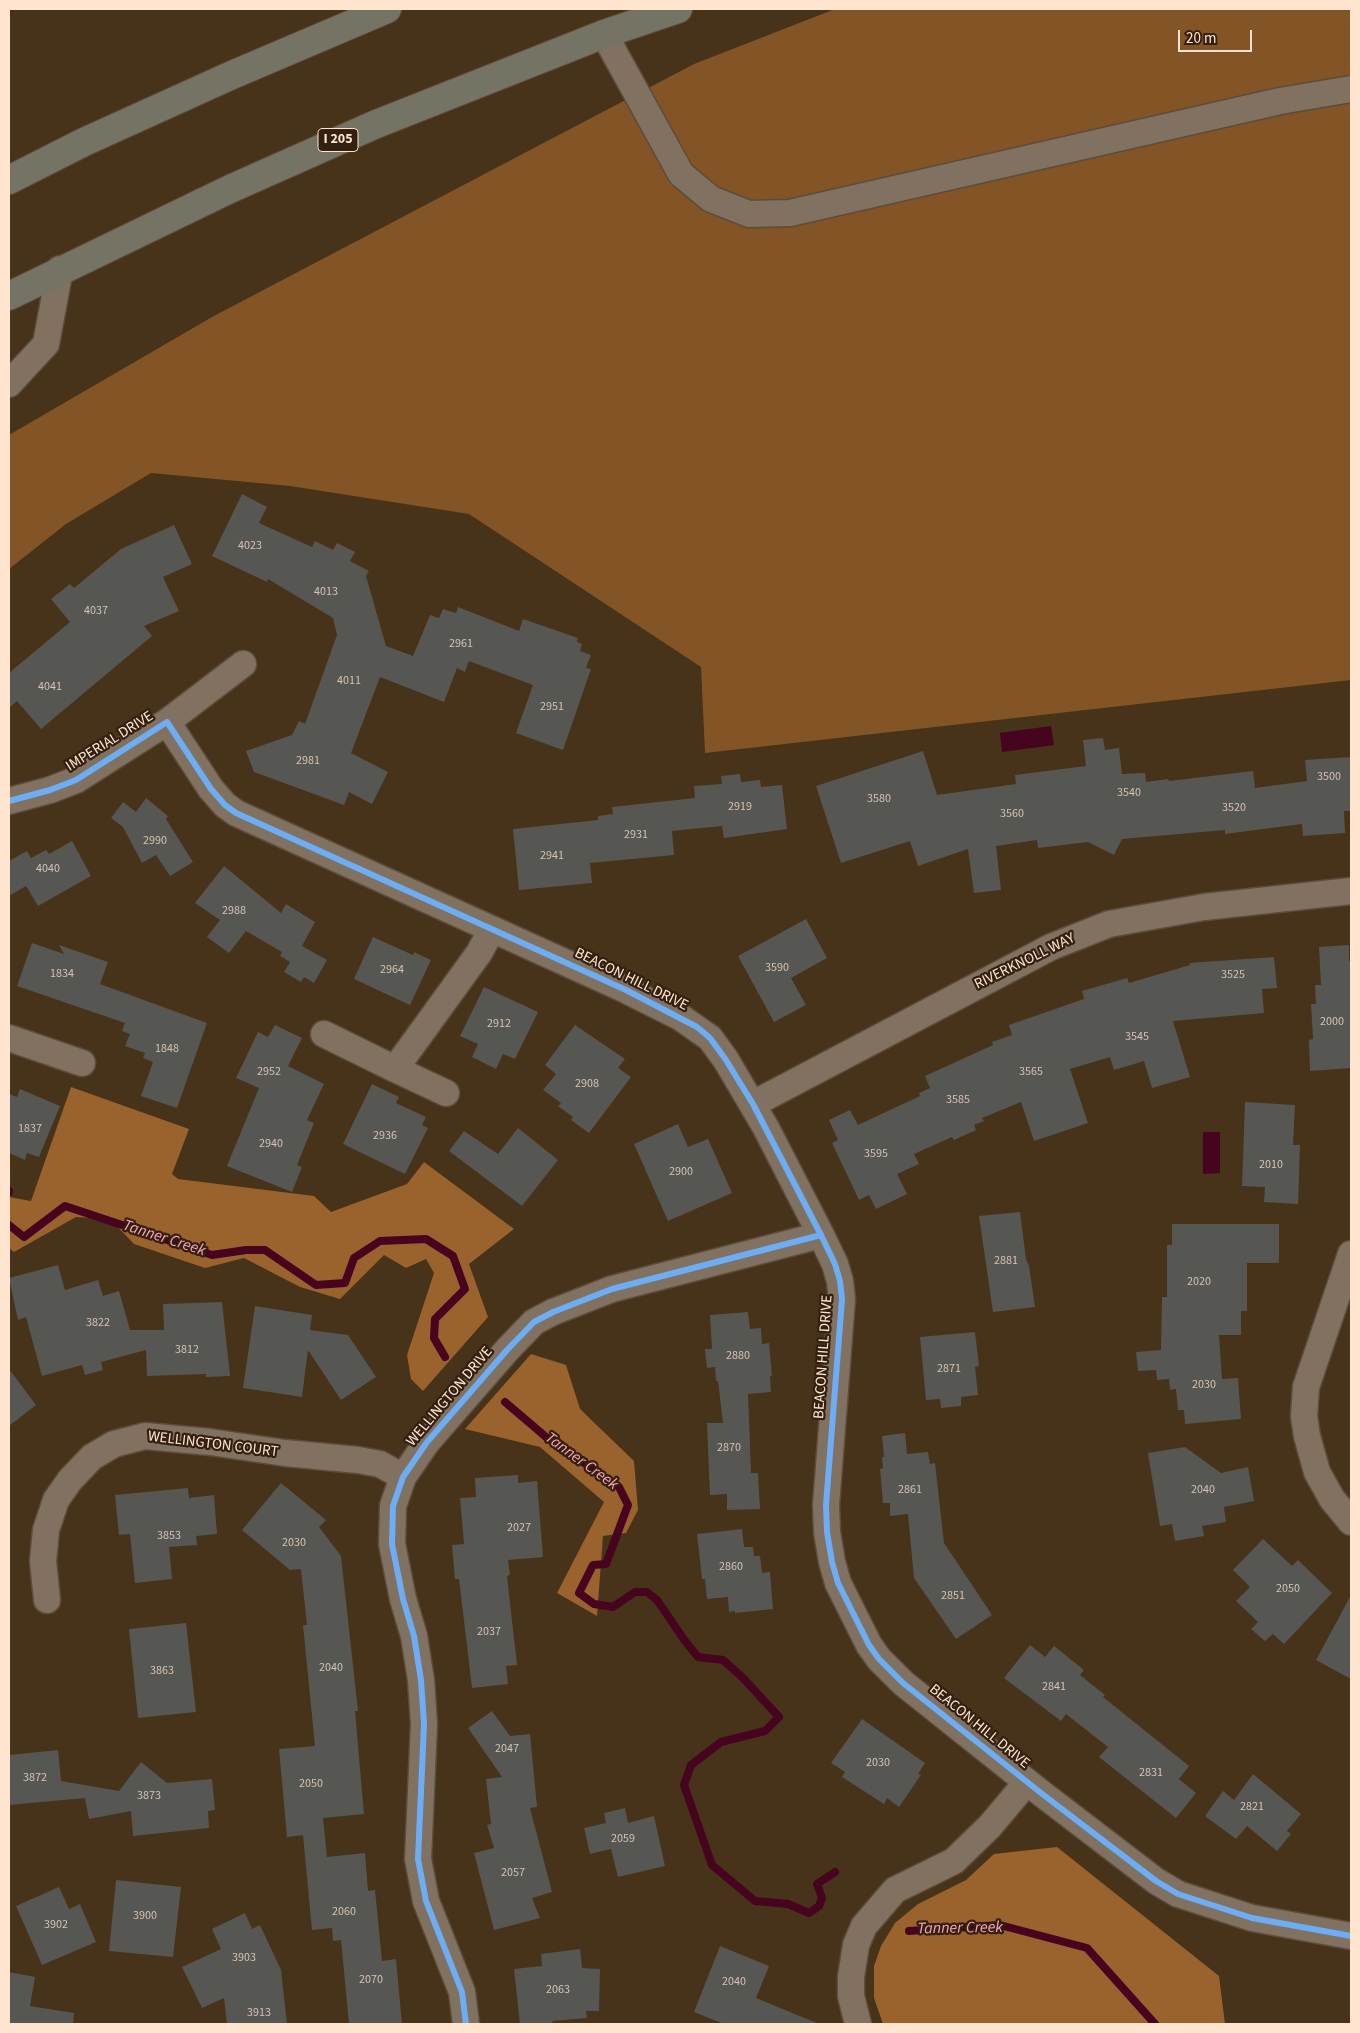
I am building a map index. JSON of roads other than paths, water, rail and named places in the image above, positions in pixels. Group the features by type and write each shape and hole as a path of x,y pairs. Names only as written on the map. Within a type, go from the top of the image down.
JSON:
{"highway":[{"path":"9,180 84,142 387,9"},
{"name":"I 205","path":"9,296 60,269 230,189 374,125 604,34 678,9"}],"street":[{"path":"604,34 681,174 711,199 749,214 790,213 1271,103 1351,89"},
{"path":"9,384 46,344 60,269"},
{"name":"IMPERIAL DRIVE","path":"9,801 50,790 76,780 167,722 243,664"},
{"name":"BEACON HILL DRIVE","path":"167,722 211,789 224,805 236,812 626,990 697,1027 710,1038 726,1060 752,1104 835,1264 842,1299 826,1505 829,1548 838,1583 860,1629 879,1659 903,1683 1027,1782 1156,1881 1178,1894 1252,1918 1351,1936"},
{"name":"RIVERKNOLL WAY","path":"752,1104 1050,947 1109,924 1204,907 1351,891"},
{"path":"395,1069 479,953 492,929"},
{"path":"324,1034 446,1093"},
{"path":"9,1038 82,1063"},
{"name":"WELLINGTON DRIVE","path":"466,2024 462,1992 426,1902 418,1859 424,1724 414,1636 403,1600 392,1544 393,1506 403,1477 427,1442 507,1350 534,1322 553,1312 612,1289 820,1234"},
{"path":"1351,1254 1306,1387 1304,1416 1307,1436 1317,1472 1332,1499 1351,1522"},
{"name":"WELLINGTON COURT","path":"47,1600 44,1553 46,1530 56,1500 70,1480 92,1457 114,1444 144,1436 210,1442 285,1453 358,1460 380,1464 403,1477"},
{"path":"858,2024 851,1996 851,1977 856,1945 864,1926 895,1890 954,1860 990,1826 1027,1782"}],"waterway":[{"name":"Tanner Creek","path":"9,1225 24,1237 65,1206 212,1255 246,1250 265,1250 316,1285 345,1283 354,1258 380,1241 426,1239 453,1256 465,1289 435,1319 434,1338 445,1357"},
{"name":"Tanner Creek","path":"505,1402 546,1437 619,1487 628,1505 606,1564 593,1565 579,1593 594,1604 613,1607 635,1592 647,1592 657,1600 698,1657 723,1660 743,1678 779,1717 765,1731 721,1742 691,1765 684,1785 712,1865 755,1901 788,1904 809,1913 819,1906 822,1898 817,1884 835,1872"},
{"name":"Tanner Creek","path":"909,1931 1000,1925 1087,1948 1155,2024"}]}
